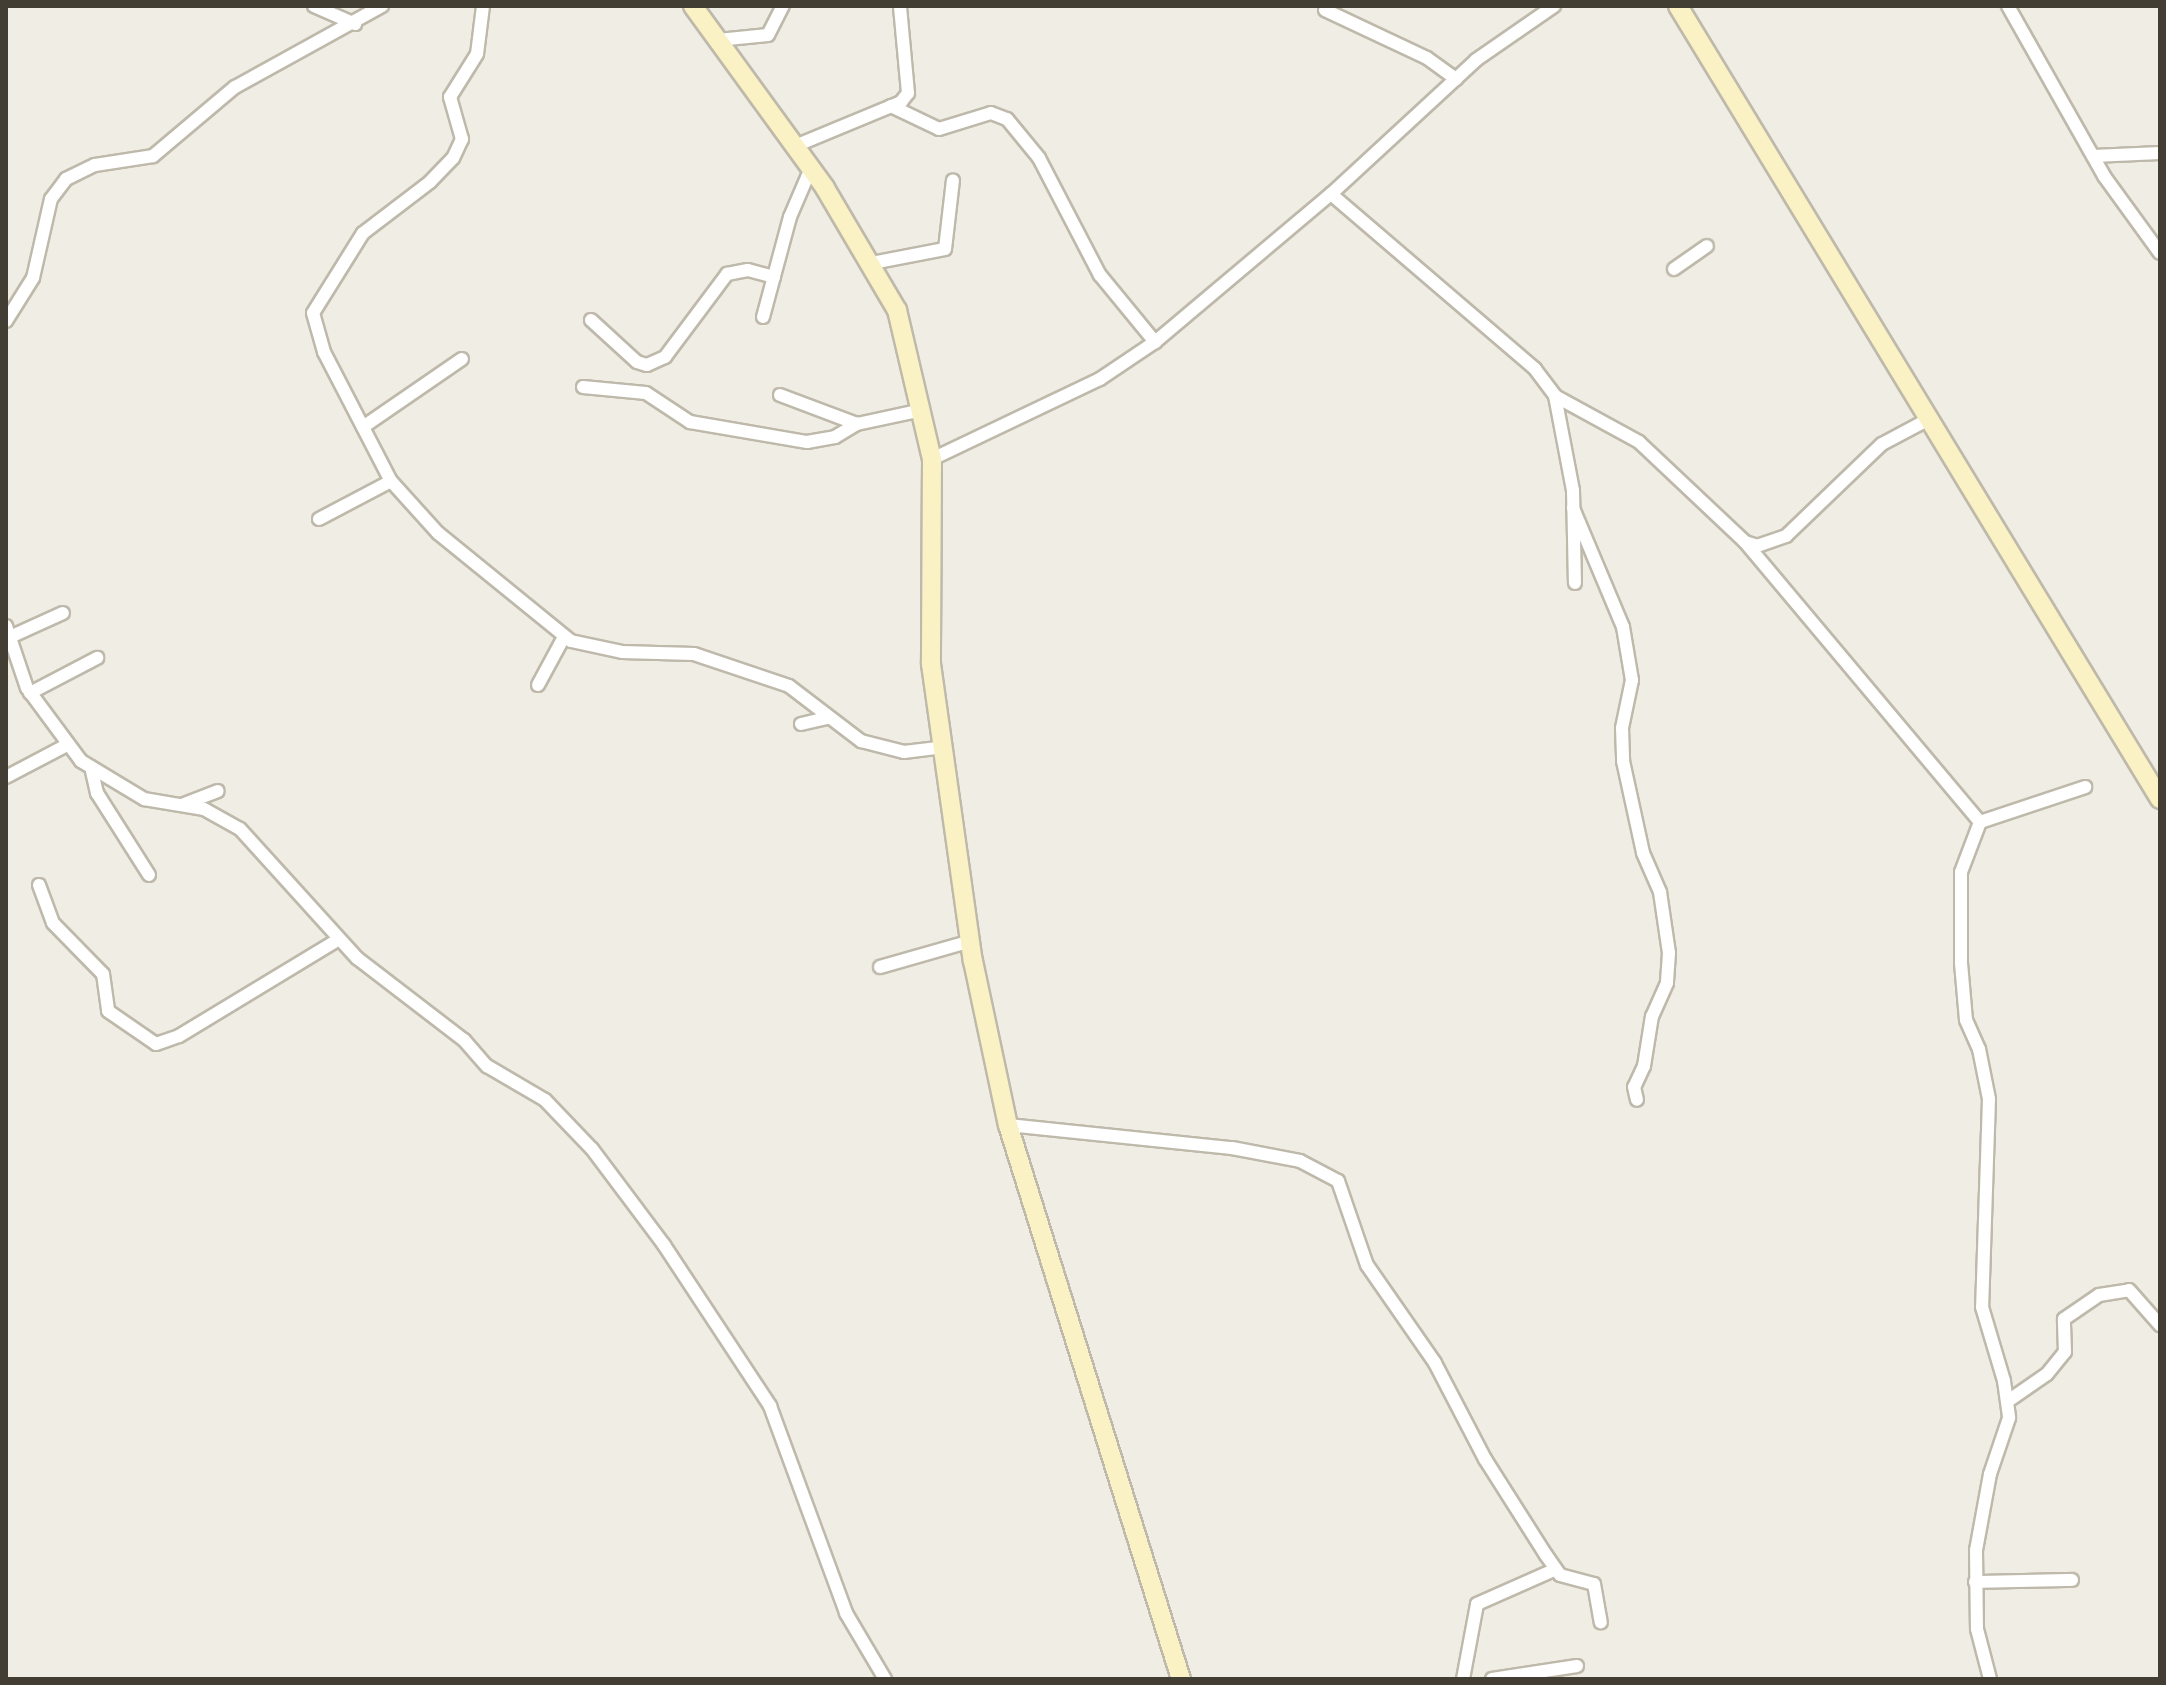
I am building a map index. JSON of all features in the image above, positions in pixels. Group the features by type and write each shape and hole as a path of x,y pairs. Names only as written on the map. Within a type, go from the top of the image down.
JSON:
{"street":[{"path":"314,6 355,24"},
{"path":"6,321 33,278 51,199 66,179 95,165 153,156 235,87 355,24 382,6"},
{"path":"483,6 477,54 450,97 462,139 453,158 430,182 363,233 313,313 324,352 391,481 438,533 564,637 622,652 694,654 789,686 861,741 904,752 942,747"},
{"path":"693,6 811,168 872,263 897,310 932,459 931,664 971,941 1008,1125 1181,1679"},
{"path":"718,40 768,35 783,6"},
{"path":"795,146 891,106 908,93 900,6"},
{"path":"932,459 1100,379 1155,342 1331,194 1509,33 1553,6"},
{"path":"1678,6 2160,799"},
{"path":"2008,6 2093,156 2160,253"},
{"path":"1325,10 1427,58 1456,79"},
{"path":"891,106 939,129 991,113 1007,119 1039,158 1100,275 1155,342"},
{"path":"2093,156 2160,153"},
{"path":"763,317 811,168"},
{"path":"872,263 945,249 953,180"},
{"path":"1331,194 1535,369 1555,396 1567,441 1575,583"},
{"path":"1674,269 1707,246"},
{"path":"591,320 637,362 647,365 665,357 727,274 748,270 774,277"},
{"path":"6,296 22,299"},
{"path":"363,427 462,359"},
{"path":"583,387 646,393 690,422 788,441 824,440 857,424 922,410"},
{"path":"780,395 857,424"},
{"path":"1555,396 1639,442 1751,546 1980,822"},
{"path":"1751,546 1786,536 1882,444 1929,419"},
{"path":"319,519 391,481"},
{"path":"1573,508 1623,627 1632,680 1622,728 1623,761 1643,853 1660,892 1669,953 1667,983 1652,1016 1644,1066 1634,1087 1637,1100"},
{"path":"63,613 8,632 30,693 67,745 91,767 144,799 177,807 204,809 240,829 339,939 384,981 464,1040 487,1066 545,1100 636,1205 770,1406 846,1613 885,1679"},
{"path":"538,685 564,637"},
{"path":"30,693 97,658"},
{"path":"801,724 827,718"},
{"path":"6,777 67,745"},
{"path":"91,767 97,793 149,875"},
{"path":"1980,822 2085,787"},
{"path":"177,807 218,791"},
{"path":"1980,822 1961,872 1961,963 1966,1020 1979,1049 1989,1099 1982,1307 2008,1401 2009,1418 1985,1499 1975,1582 1977,1629 1990,1679"},
{"path":"39,885 53,923 103,974 108,1011 156,1044 179,1036 339,939"},
{"path":"880,967 971,941"},
{"path":"1008,1125 1245,1150 1300,1161 1338,1181 1367,1265 1435,1363 1485,1459 1556,1569 1569,1579 1594,1584 1601,1622"},
{"path":"2008,1401 2047,1374 2065,1352 2064,1319 2099,1295 2129,1290 2160,1325"},
{"path":"1463,1679 1477,1604 1556,1569"},
{"path":"1975,1582 2072,1580"},
{"path":"1492,1679 1577,1666"}]}
